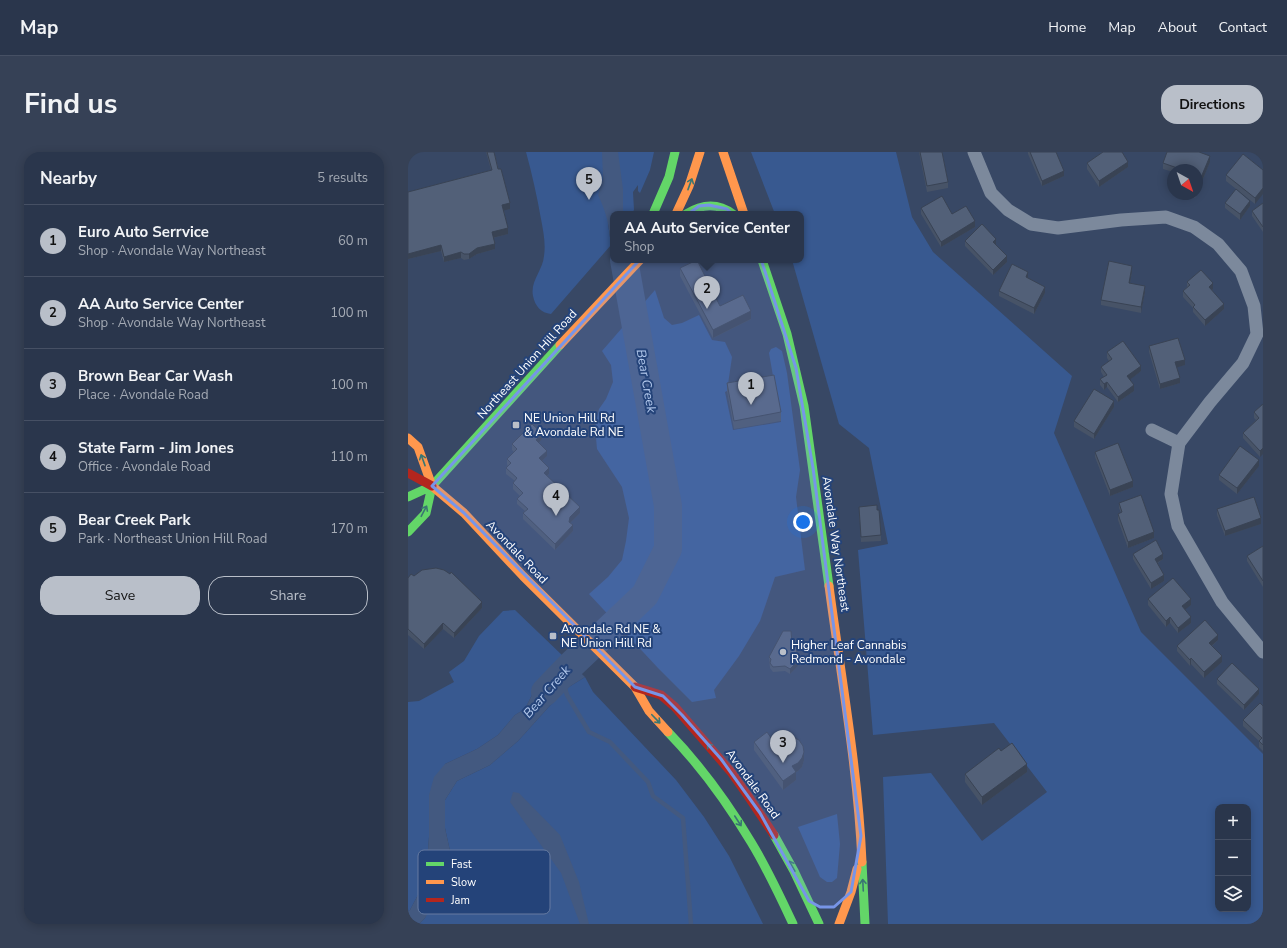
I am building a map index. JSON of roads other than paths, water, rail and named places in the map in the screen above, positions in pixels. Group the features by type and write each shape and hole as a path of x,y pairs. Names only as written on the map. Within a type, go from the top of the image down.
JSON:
{"main road":[{"path":"653,211 669,176 675,152"},
{"path":"677,211 689,186 700,152"},
{"path":"723,152 743,211"},
{"path":"691,211 699,206 709,205 723,207 729,211"},
{"path":"611,291 626,263"},
{"name":"Northeast Union Hill Road","path":"408,497 432,486 637,263"},
{"name":"Avondale Way Northeast","path":"763,263 787,334 804,406 847,716 861,836 865,924"},
{"path":"408,438 418,447 432,486"},
{"name":"Avondale Road","path":"408,473 432,486 464,513 522,576 635,687 649,711 678,742 730,808 769,874 793,924"},
{"name":"Northeast Union Hill Road","path":"408,532 426,512 432,486"},
{"name":"Avondale Road","path":"635,687 663,696 721,759 753,802 778,842 809,901 819,924"},
{"name":"Avondale Way Northeast","path":"839,924 855,881 861,836"},
{"path":"834,907 852,892"},
{"path":"809,901 820,907"}],"street":[{"path":"974,152 991,193 1008,210 1031,224 1058,228 1121,220 1166,217 1194,226 1218,244 1241,271 1254,306 1260,334 1243,363 1210,402 1179,443 1170,494 1178,526 1222,602 1263,652"},
{"path":"1152,430 1179,443"}],"water":[{"path":"602,152 618,152 623,189 623,211 610,211 610,238 604,208 598,195 603,179"},
{"path":"564,657 585,677 564,690 518,741 490,765 457,781 445,800 445,828 450,850 428,850 429,795 434,777 445,764 477,749 498,735 515,715 525,709 541,677 553,672"},
{"path":"513,792 519,793 560,835 579,882 589,924 580,924 561,873 550,858 550,850 544,850 510,802"},
{"path":"418,895 418,914 427,914 419,924 408,924 408,911"}],"waterway":[{"name":"Bear Creek","path":"545,692 570,666 645,595 668,549 668,506 625,263"},
{"path":"564,685 567,695 589,732 610,742 648,782 653,796 683,818 691,924"}],"place":[{"name":"Bear Creek Park","path":"589,200"},
{"name":"AA Auto Service Center","path":"707,309"},
{"name":"Euro Auto Serrvice","path":"751,405"},
{"name":"NE Union Hill Rd & Avondale Rd NE","path":"516,425"},
{"name":"State Farm - Jim Jones","path":"556,516"},
{"name":"Avondale Rd NE & NE Union Hill Rd","path":"553,636"},
{"name":"Higher Leaf Cannabis Redmond - Avondale","path":"783,652"},
{"name":"Brown Bear Car Wash","path":"783,763"}]}
